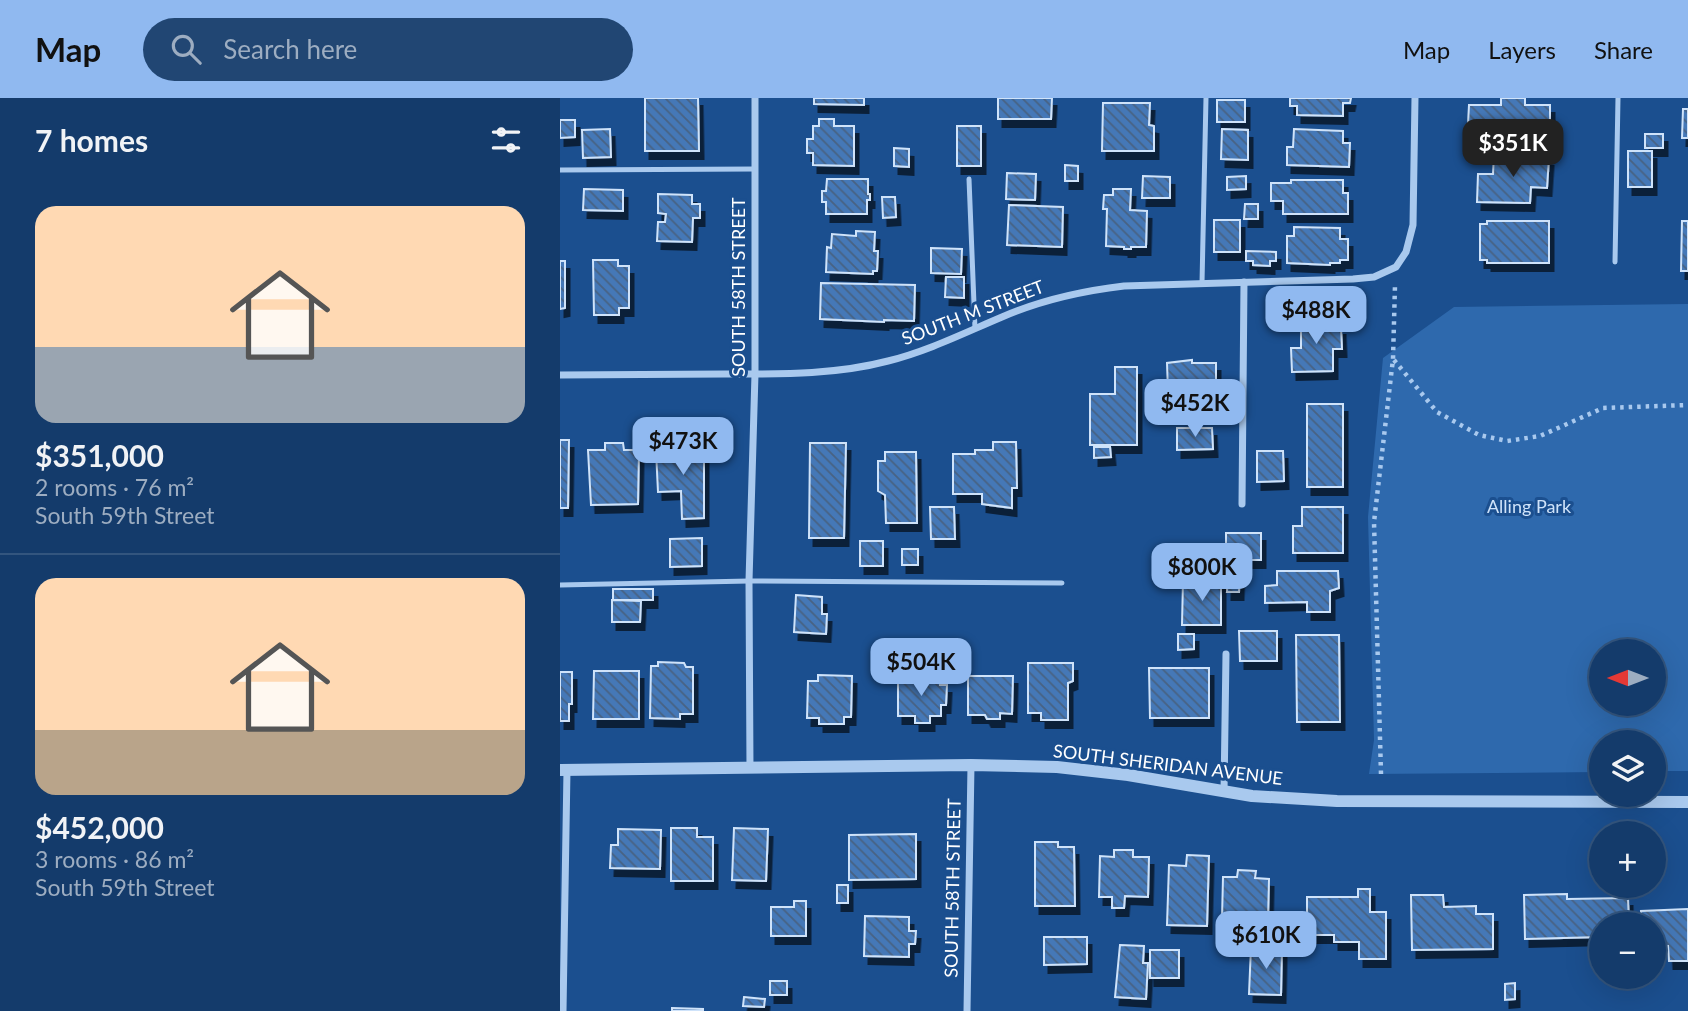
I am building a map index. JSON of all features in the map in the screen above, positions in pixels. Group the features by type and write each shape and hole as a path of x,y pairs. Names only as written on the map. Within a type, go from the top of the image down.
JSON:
{"street":[{"name":"SOUTH 58TH STREET","path":"750,770 749,581 755,374 755,98"},
{"path":"1396,267 1406,252 1413,225 1415,98"},
{"name":"SOUTH M STREET","path":"560,375 831,371 886,362 916,353 1046,300 1081,292 1125,286 1353,279 1374,277 1396,267"},
{"path":"1242,504 1244,282"},
{"path":"1224,792 1226,654"},
{"name":"SOUTH 58TH STREET","path":"967,1011 971,765"},
{"name":"SOUTH SHERIDAN AVENUE","path":"564,770 750,770 971,765 1091,770 1224,792 1336,801 1688,802"},
{"path":"563,1011 564,770"}],"lane":[{"path":"1202,283 1206,98"},
{"path":"1615,262 1618,98"},
{"path":"560,170 755,169"},
{"path":"970,179 975,329"},
{"path":"560,585 749,581 1062,583"}],"path":[{"path":"1381,774 1374,522 1393,359 1396,267"},
{"path":"1393,359 1437,412 1479,435 1507,441 1540,436 1603,408 1688,405"}],"green space":[{"name":"Alling Park","path":"1688,304 1688,771 1666,771 1666,730 1589,730 1589,772 1369,774 1374,740 1368,517 1383,358 1454,307"}],"building":[{"path":"645,98 698,98 699,151 645,151"},
{"path":"814,98 864,98 864,105 814,104"},
{"path":"998,98 1052,98 1051,119 998,119"},
{"path":"1290,98 1351,98 1350,103 1343,103 1343,116 1297,115 1297,106 1290,106"},
{"path":"1501,98 1525,98 1525,105 1550,105 1550,143 1476,142 1476,124 1468,124 1469,105 1501,105"},
{"path":"1217,100 1245,100 1245,122 1217,122"},
{"path":"1103,103 1150,103 1149,125 1154,126 1154,151 1102,151"},
{"path":"1683,109 1688,109 1688,138 1682,138"},
{"path":"819,119 834,119 834,126 854,126 854,166 813,165 813,153 807,153 807,139 813,139 813,126 819,126"},
{"path":"560,120 575,120 575,137 560,138"},
{"path":"957,126 981,126 981,166 957,166"},
{"path":"610,129 611,157 583,158 582,130"},
{"path":"1222,129 1248,130 1248,160 1221,159"},
{"path":"1294,129 1343,131 1343,143 1350,143 1349,167 1287,165 1287,147 1293,147"},
{"path":"1645,134 1663,134 1663,148 1645,148"},
{"path":"894,148 909,149 909,167 894,166"},
{"path":"1628,151 1652,151 1652,187 1628,187"},
{"path":"1494,155 1549,158 1547,188 1531,187 1530,203 1477,202 1478,174 1493,174"},
{"path":"1065,165 1078,166 1078,181 1065,181"},
{"path":"1007,173 1036,174 1035,200 1006,199"},
{"path":"1143,176 1170,177 1170,198 1142,198"},
{"path":"1246,176 1246,189 1227,190 1227,177"},
{"path":"827,179 868,179 870,200 867,200 867,214 826,214 822,191 826,191"},
{"path":"1291,180 1343,180 1343,193 1348,193 1348,214 1283,214 1283,201 1271,201 1271,183 1291,183"},
{"path":"584,189 623,190 623,211 583,210"},
{"path":"1113,189 1131,189 1130,210 1147,211 1146,247 1124,249 1106,246 1107,209 1103,209 1104,195 1113,195"},
{"path":"658,194 692,195 692,204 700,204 700,218 693,218 692,242 657,241 658,222 665,222 666,214 658,213"},
{"path":"882,197 895,197 896,217 883,218"},
{"path":"1245,204 1258,204 1258,219 1244,219"},
{"path":"1009,205 1063,207 1062,247 1007,245"},
{"path":"1214,220 1240,220 1240,252 1214,252"},
{"path":"1487,221 1549,221 1549,263 1487,263 1487,260 1480,260 1480,224 1487,224"},
{"path":"1682,221 1688,221 1688,271 1681,271"},
{"path":"1294,227 1340,228 1340,239 1348,239 1348,260 1340,260 1340,263 1330,265 1287,263 1287,236 1294,236"},
{"path":"856,231 875,232 877,271 873,271 873,274 826,272 827,247 831,248 832,234 856,236"},
{"path":"931,248 962,249 961,274 931,273"},
{"path":"1246,251 1276,252 1276,261 1270,261 1270,266 1253,265 1253,261 1246,261"},
{"path":"593,260 618,260 618,266 629,266 629,308 619,308 619,315 594,315"},
{"path":"560,261 565,261 565,308 560,309"},
{"path":"946,277 964,277 964,298 945,297"},
{"path":"821,283 915,285 914,321 820,319"},
{"path":"1324,315 1324,324 1331,323 1331,327 1341,327 1342,349 1333,349 1333,371 1292,372 1291,348 1301,348 1301,323 1304,323 1304,316"},
{"path":"1192,360 1192,363 1216,363 1216,391 1200,391 1200,394 1193,394 1193,391 1168,392 1167,363"},
{"path":"1115,367 1137,367 1137,445 1090,445 1090,394 1115,394"},
{"path":"1307,404 1343,404 1343,487 1307,487"},
{"path":"1177,428 1212,428 1213,449 1177,450"},
{"path":"560,440 569,440 568,508 560,508"},
{"path":"671,442 691,442 691,450 704,450 704,518 682,519 681,491 658,492 656,451 671,450"},
{"path":"993,442 1016,442 1017,488 1012,488 1012,508 982,504 982,494 953,494 953,454 975,454 975,450 993,450"},
{"path":"605,443 623,443 624,450 639,450 638,504 591,505 588,450 605,450"},
{"path":"810,443 846,443 844,538 809,538"},
{"path":"1094,447 1110,447 1111,457 1094,458"},
{"path":"1257,451 1283,451 1284,481 1257,482"},
{"path":"885,452 916,452 917,523 886,523 885,495 878,491 878,461 885,461"},
{"path":"930,507 954,507 955,539 931,539"},
{"path":"1302,507 1343,507 1343,553 1293,553 1293,526 1302,526"},
{"path":"1226,533 1261,533 1261,560 1226,560"},
{"path":"702,538 702,566 670,567 670,539"},
{"path":"860,541 883,541 883,566 860,566"},
{"path":"902,549 918,549 918,565 902,565"},
{"path":"1228,561 1240,562 1239,592 1227,592"},
{"path":"1277,571 1338,571 1339,588 1330,591 1330,612 1307,612 1307,602 1265,603 1265,586 1277,585"},
{"path":"1183,580 1221,580 1221,625 1182,625"},
{"path":"613,589 653,589 653,600 613,600"},
{"path":"796,595 822,597 822,614 827,614 826,634 794,632"},
{"path":"612,600 641,601 640,622 612,622"},
{"path":"1239,631 1277,631 1277,661 1240,661"},
{"path":"1178,634 1194,634 1194,649 1178,650"},
{"path":"1296,635 1339,635 1340,722 1297,722"},
{"path":"658,662 684,663 686,667 693,667 693,714 680,714 680,719 650,718 651,666 658,666"},
{"path":"1028,663 1073,663 1073,681 1068,683 1068,720 1041,720 1041,713 1028,713"},
{"path":"1149,668 1209,668 1209,718 1150,718"},
{"path":"594,671 639,671 639,719 593,719"},
{"path":"560,672 572,672 569,721 560,721"},
{"path":"818,675 852,676 851,717 844,717 844,724 819,724 819,718 807,718 808,681 818,681"},
{"path":"968,676 1013,676 1012,714 1000,713 1000,719 987,719 985,715 968,715"},
{"path":"898,677 940,677 940,685 947,685 946,705 941,705 941,716 930,716 930,723 915,723 915,716 898,716"},
{"path":"671,828 697,828 697,837 713,837 713,881 671,881"},
{"path":"734,828 768,829 766,881 732,880"},
{"path":"618,829 661,830 660,869 610,868 611,845 618,845"},
{"path":"916,834 916,879 849,880 849,835"},
{"path":"1035,842 1058,842 1058,847 1074,847 1075,906 1035,906"},
{"path":"1114,850 1133,850 1133,857 1149,857 1148,897 1125,896 1124,908 1112,908 1112,897 1099,897 1100,856 1114,857"},
{"path":"1187,855 1209,856 1207,926 1167,925 1169,865 1186,866"},
{"path":"1238,870 1256,871 1255,878 1269,879 1268,920 1222,919 1223,877 1237,877"},
{"path":"837,885 848,885 848,903 837,903"},
{"path":"1358,889 1370,889 1370,912 1386,912 1386,959 1359,959 1359,942 1334,942 1334,935 1307,935 1307,897 1358,897"},
{"path":"1567,894 1567,899 1628,898 1629,912 1589,912 1589,937 1525,939 1524,895"},
{"path":"1411,895 1443,895 1444,907 1476,906 1476,914 1493,914 1493,949 1412,950"},
{"path":"794,901 806,901 806,936 771,936 771,907 794,907"},
{"path":"1688,909 1688,961 1669,961 1666,912 1641,911"},
{"path":"865,916 909,917 909,931 916,931 915,944 909,944 909,957 864,956"},
{"path":"1044,937 1087,937 1087,964 1044,965"},
{"path":"1120,945 1144,946 1143,963 1148,963 1146,999 1115,997"},
{"path":"1251,947 1282,948 1281,995 1249,994"},
{"path":"1150,950 1179,950 1179,978 1150,978"},
{"path":"770,981 787,981 787,995 770,995"},
{"path":"1515,983 1515,999 1505,1000 1505,984"},
{"path":"744,997 765,999 764,1007 743,1006"},
{"path":"672,1008 703,1009 703,1011 672,1011"}]}
